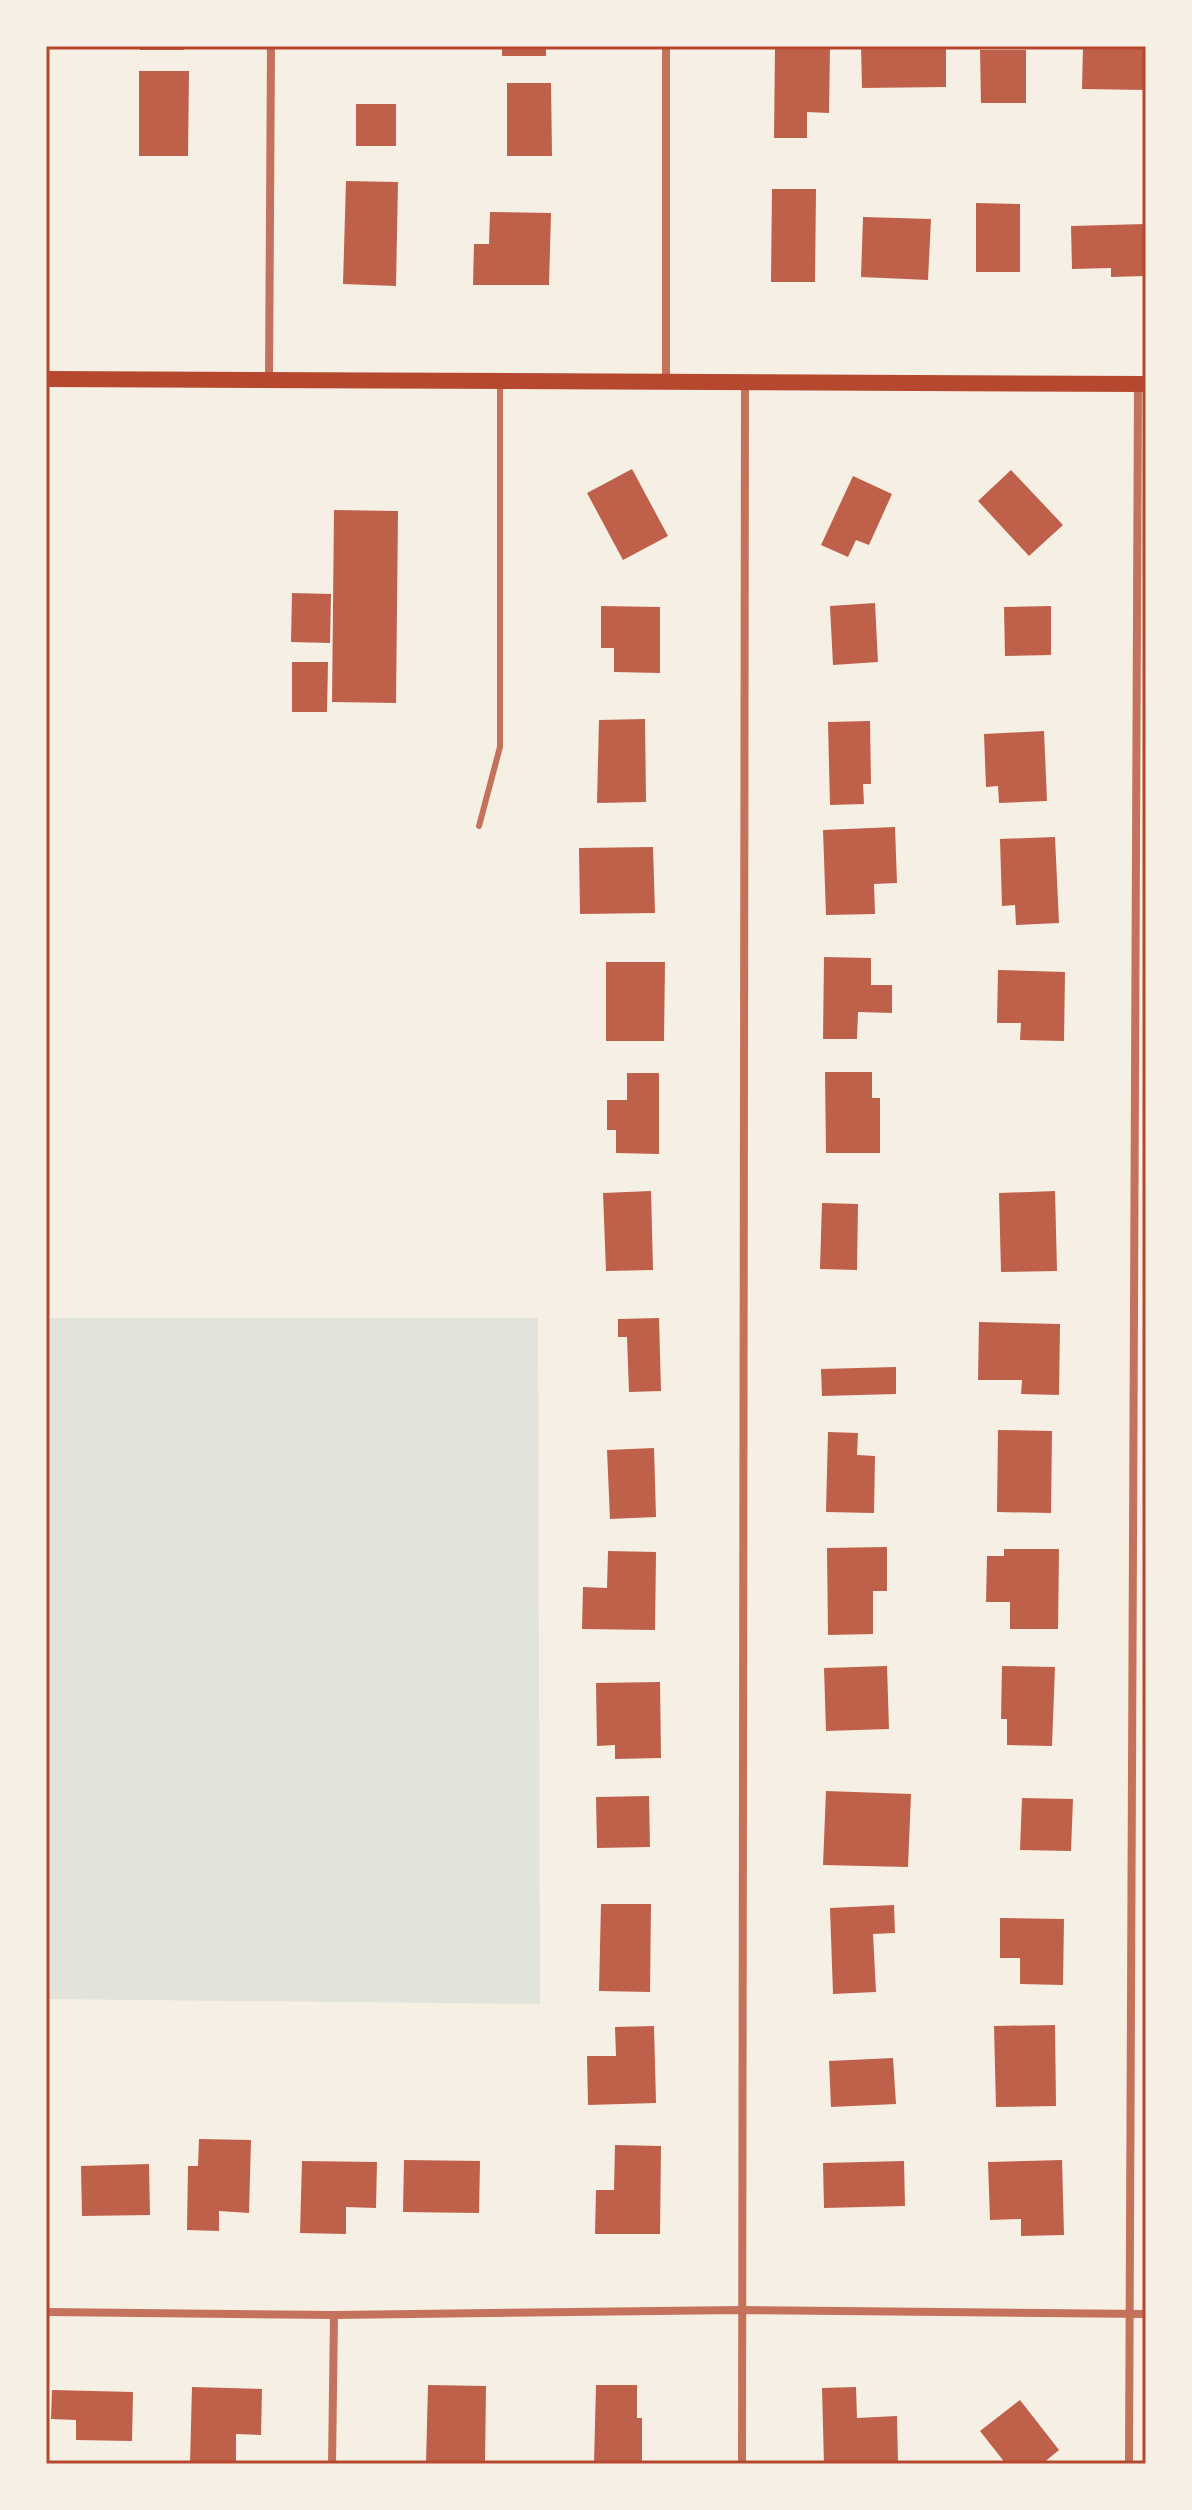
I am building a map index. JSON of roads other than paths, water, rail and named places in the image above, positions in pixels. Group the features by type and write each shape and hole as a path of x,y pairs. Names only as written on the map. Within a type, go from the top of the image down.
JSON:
{"main road":[{"path":"46,379 1142,384"}],"street":[{"path":"269,379 271,46"},
{"path":"666,46 666,382"},
{"path":"742,2464 745,382"},
{"path":"1129,2464 1142,384"},
{"path":"46,2312 334,2315 741,2310 1146,2314"},
{"path":"332,2464 334,2315"}],"lane":[{"path":"479,826 500,747 500,380"}]}
